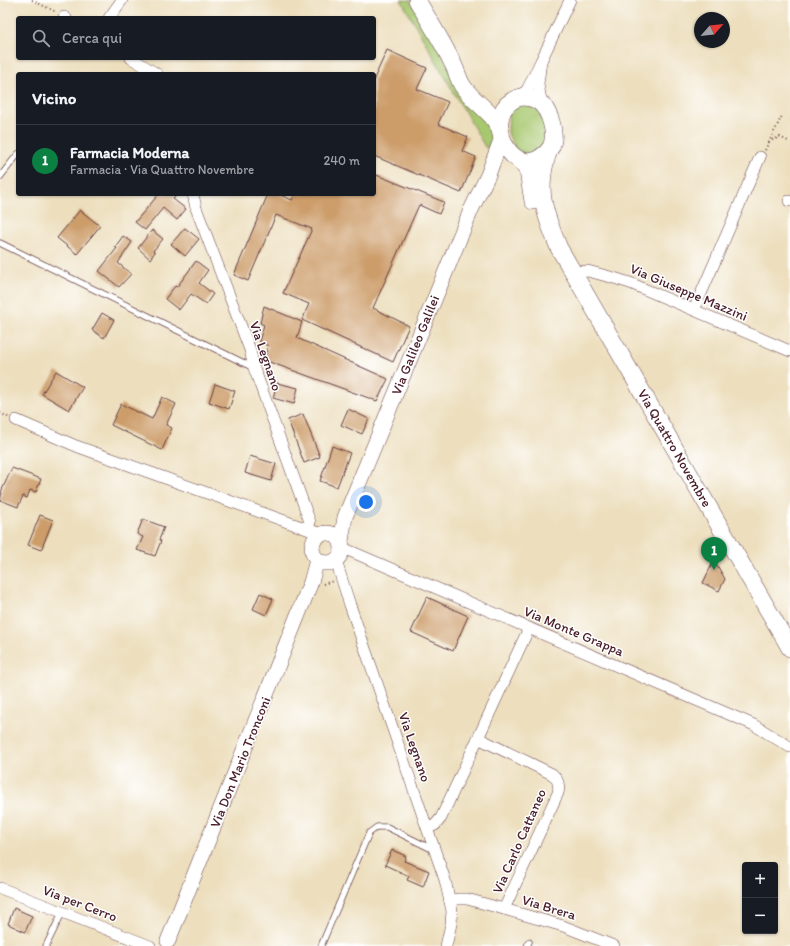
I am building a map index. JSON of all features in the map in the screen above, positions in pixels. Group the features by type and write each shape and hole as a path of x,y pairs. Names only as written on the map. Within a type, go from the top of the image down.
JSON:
{"main road":[{"path":"417,0 452,63 461,84 467,93 494,118 506,149 513,156 525,162 534,161 544,156 549,150 552,142 553,131 546,111 539,102 529,97 509,100 496,100 485,97 469,85 452,63"},
{"path":"502,137 500,126 501,114 507,104 516,98"},
{"name":"Via Quattro Novembre","path":"549,150 542,172 541,185 545,214 559,248 790,648"},
{"name":"Via Quattro Novembre","path":"519,160 524,164 529,175 537,217 548,236 559,248"}],"street":[{"path":"111,16 122,0"},
{"path":"516,98 527,90 570,0"},
{"path":"134,60 154,72"},
{"path":"541,60 538,84 542,106"},
{"name":"Via Galileo Galilei","path":"328,546 345,517 468,217 488,175 502,137"},
{"path":"694,310 760,157"},
{"name":"Via Galileo Galilei","path":"488,175 494,166 503,160 512,158 519,160"},
{"name":"Via Legnano","path":"193,196 196,208 250,350 254,368 310,522 328,546 350,605 428,828 452,911 451,924 446,946"},
{"name":"Via Giuseppe Mazzini","path":"573,272 588,271 614,278 790,351"},
{"name":"Via Monte Grappa","path":"16,420 76,446 529,628 754,725 790,747"},
{"name":"Via Don Mario Tronconi","path":"166,944 311,582 328,546"},
{"path":"428,828 435,825 440,818 529,628"},
{"name":"Via Carlo Cattaneo","path":"478,738 552,774 558,782 558,793 504,909"},
{"name":"Via per Cerro","path":"0,888 150,946"},
{"name":"Via Brera","path":"450,901 467,899 504,909 563,926 614,946"}],"lane":[{"path":"0,177 16,157"},
{"path":"0,243 254,368"},
{"path":"321,946 369,833 377,827 387,827 435,851"},
{"path":"46,946 62,913"}],"path":[{"path":"32,0 63,16"},
{"path":"760,157 770,142 782,116"},
{"path":"770,142 775,138 780,138 790,142"}],"green space":[{"path":"401,0 410,0 495,128 493,149 485,147"},
{"path":"519,103 538,109 545,126 545,144 536,155 516,151 508,133 509,112"}],"building":[{"path":"387,50 427,68 417,89 448,102 438,124 468,137 462,151 476,157 461,193 376,157 376,75"},
{"path":"376,175 444,202 439,214 419,205 373,308 409,326 393,362 302,320 309,304 283,293 312,229 276,215 248,281 234,275 267,196 283,196 292,200 294,196 376,196"},
{"path":"157,196 176,196 173,199 186,209 177,220 163,208 145,230 135,222"},
{"path":"80,210 100,226 77,254 57,238"},
{"path":"185,228 199,239 185,256 171,244"},
{"path":"152,230 163,239 153,251 155,252 150,259 138,248"},
{"path":"123,236 132,242 118,263 131,274 119,287 99,271 117,248 115,247"},
{"path":"196,261 208,270 199,283 213,294 206,304 191,294 179,310 165,299 175,286 177,287"},
{"path":"264,306 302,322 297,338 388,379 377,401 264,360 268,346 259,341 264,325 260,323"},
{"path":"102,313 114,320 104,338 92,330"},
{"path":"56,371 83,387 69,410 42,394"},
{"path":"277,383 298,388 294,404 273,398"},
{"path":"215,384 235,391 229,409 209,402"},
{"path":"162,397 176,404 166,425 172,428 162,450 111,425 121,404 152,419"},
{"path":"348,409 369,419 362,434 341,425"},
{"path":"303,414 320,457 304,463 288,420"},
{"path":"332,446 350,453 337,487 320,481"},
{"path":"250,456 276,464 271,481 245,473"},
{"path":"12,468 41,479 36,492 30,490 27,498 23,496 18,507 0,500 1,492"},
{"path":"40,515 53,520 41,550 28,545"},
{"path":"143,519 164,527 159,540 161,541 155,556 137,550 143,537 137,534"},
{"path":"714,560 725,579 719,591 703,583"},
{"path":"260,593 273,599 266,615 253,609"},
{"path":"427,597 468,616 453,651 411,632"},
{"path":"392,850 406,856 404,861 429,871 423,887 407,880 409,876 385,865"},
{"path":"14,908 32,916 25,932 8,924"}],"place":[{"name":"Farmacia Moderna","path":"714,570"}]}
